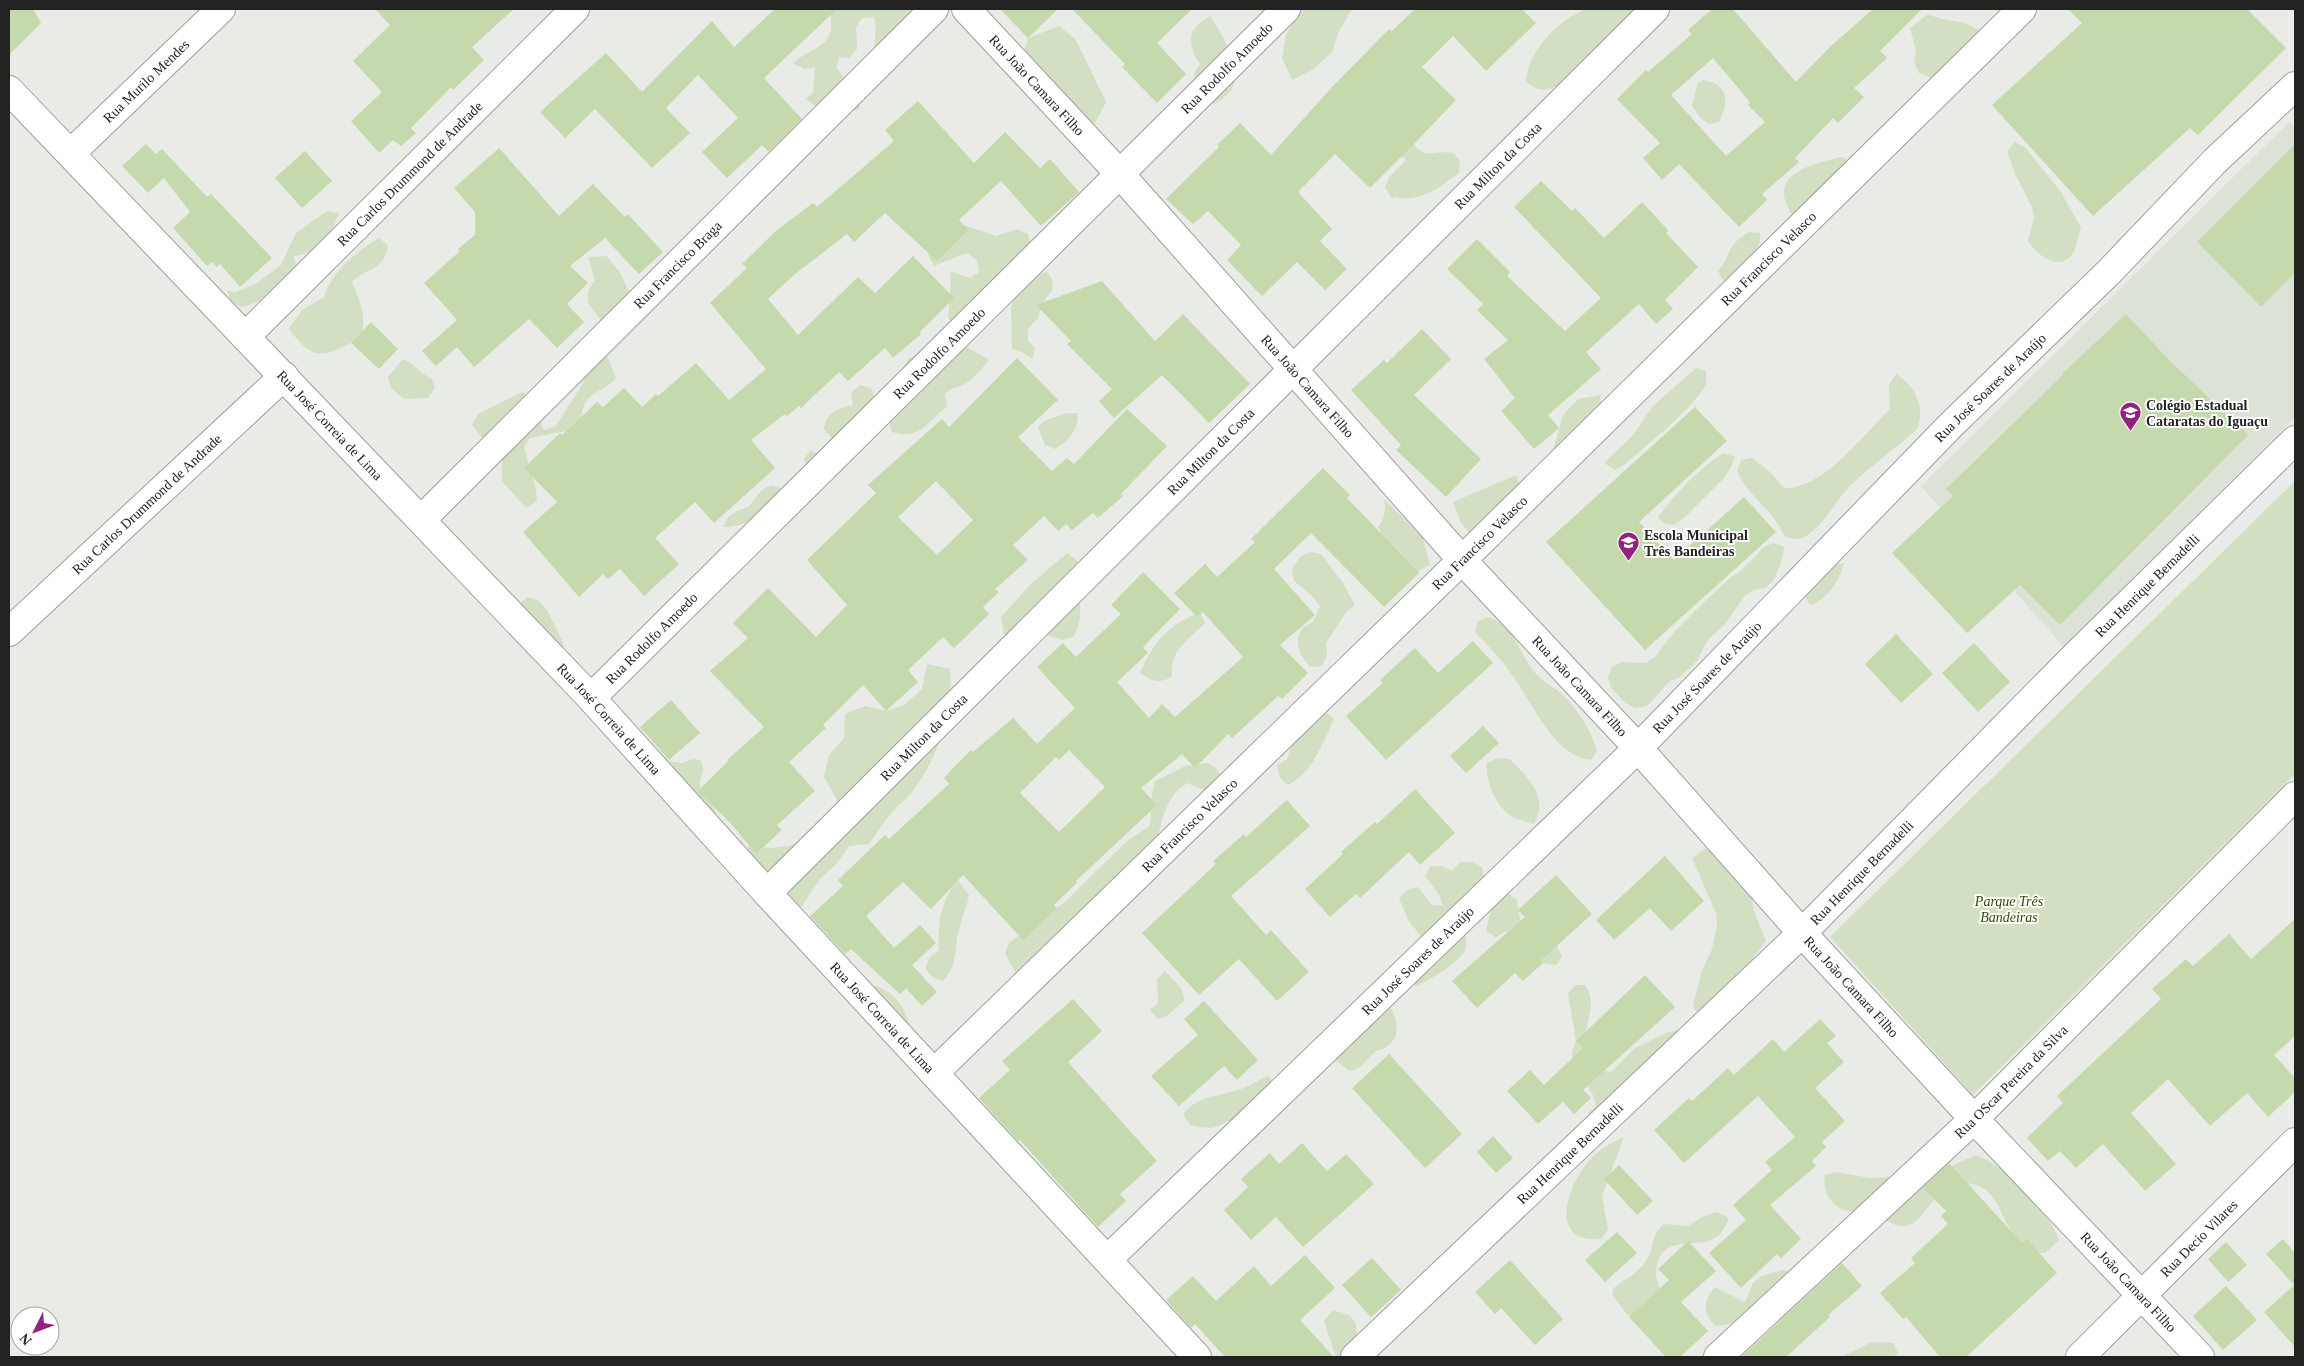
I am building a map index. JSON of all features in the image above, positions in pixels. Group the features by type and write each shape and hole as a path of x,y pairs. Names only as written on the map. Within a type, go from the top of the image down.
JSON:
{"street":[{"name":"Rua Murilo Mendes","path":"71,153 221,9"},
{"name":"Rua Carlos Drummond de Andrade","path":"245,337 575,9"},
{"name":"Rua Francisco Braga","path":"421,520 934,9"},
{"name":"Rua João Camara Filho","path":"966,9 1119,173 1462,560 1638,748 1802,933 1974,1119 2200,1357"},
{"name":"Rua Rodolfo Amoedo","path":"591,698 1286,9"},
{"name":"Rua Milton da Costa","path":"767,893 1655,9"},
{"name":"Rua Francisco Velasco","path":"934,1072 1462,560 1947,85 2022,9"},
{"name":"Rua José Soares de Araújo","path":"1108,1259 1638,748 1950,426 2108,273 2215,161 2295,86"},
{"name":"Rua José Correia de Lima","path":"9,90 591,698 767,893 1197,1357"},
{"name":"Rua Carlos Drummond de Andrade","path":"9,632 284,376"},
{"name":"Rua Henrique Bernadelli","path":"1355,1357 1802,933 2071,660 2295,440"},
{"name":"Rua OScar Pereira da Silva","path":"1718,1357 1974,1119 2295,796"},
{"name":"Rua Decio Vilares","path":"2080,1357 2295,1142"}],"shaded area":[{"path":"2290,121 2295,127 2295,417 2064,647 1921,486"}],"green space":[{"path":"835,9 925,9 875,51 876,26 874,17 862,18 856,27 857,49 849,58 839,57 836,67 856,95 860,108 846,112 825,110 806,99 813,92 815,67 804,69 793,63 826,40 830,34 830,15"},
{"path":"1289,9 1352,9 1339,31 1332,52 1314,69 1292,80 1282,58 1286,35 1297,15"},
{"path":"1582,9 1650,9 1559,85 1546,90 1534,87 1526,81 1532,59 1538,49 1553,30 1582,11"},
{"path":"1928,14 1942,19 1961,22 1980,31 1939,81 1919,73 1914,62 1916,51 1910,28"},
{"path":"1210,16 1227,46 1235,73 1234,84 1230,91 1215,104 1204,100 1194,74 1200,64 1191,43 1193,31"},
{"path":"1059,26 1076,40 1106,102 1094,125 1072,112 1024,52 1028,38"},
{"path":"1703,80 1718,85 1725,95 1725,107 1719,122 1708,124 1692,106 1698,83"},
{"path":"1406,136 1424,153 1453,153 1460,161 1459,173 1429,193 1413,198 1395,197 1392,199 1385,187 1390,176 1406,160 1398,153"},
{"path":"2015,142 2025,147 2061,192 2081,228 2074,251 2069,258 2063,261 2057,262 2043,257 2028,241 2034,218 2032,207 2015,174 2007,151"},
{"path":"1840,157 1846,158 1846,170 1796,215 1790,213 1784,194 1785,185 1790,178 1797,172 1814,164"},
{"path":"327,211 339,213 328,236 309,252 293,256 297,266 264,300 242,307 231,302 227,291 236,292 257,283 281,265 296,233"},
{"path":"964,225 996,236 1017,229 1028,234 1031,246 960,320 949,320 950,271 970,278 979,272 977,260 967,253 934,266 928,255 943,237"},
{"path":"1749,232 1760,233 1759,246 1745,263 1736,279 1724,282 1718,271 1736,242"},
{"path":"379,238 388,245 383,260 352,282 363,316 361,337 339,349 322,354 307,348 289,329 302,310 324,297 339,270 362,249"},
{"path":"607,256 621,274 630,294 603,323 588,303 588,291 595,280 588,257"},
{"path":"1048,272 1053,282 1052,291 1045,299 1037,319 1028,329 1028,340 1035,348 1032,359 1022,352 1012,349 1011,311 1013,299 1037,274"},
{"path":"967,347 989,360 969,381 945,394 947,406 928,424 909,434 892,432 889,421 907,380 903,368 909,358 920,354"},
{"path":"607,356 616,378 588,399 580,419 571,430 530,438 524,447 536,489 537,501 526,508 502,481 502,454 492,449 472,425 478,414 522,392 532,399 544,430 555,427 582,385 588,367 596,358"},
{"path":"403,359 431,378 435,388 428,398 404,399 391,388 388,377"},
{"path":"1696,368 1706,371 1706,383 1701,392 1682,414 1624,465 1615,470 1604,463 1633,435 1653,406"},
{"path":"1896,374 1909,384 1917,398 1920,413 1917,429 1849,487 1813,531 1800,539 1784,536 1774,518 1741,480 1737,471 1741,460 1752,458 1769,471 1784,488 1799,486 1814,480 1842,459 1890,409 1889,385"},
{"path":"860,385 871,388 875,398 811,468 803,460 811,450 820,456 833,440 824,429 825,423 834,412 853,405 851,393"},
{"path":"1600,395 1603,418 1551,458 1563,415 1578,399"},
{"path":"1067,413 1078,413 1078,419 1072,434 1055,449 1045,445 1038,427 1046,420"},
{"path":"1723,453 1735,457 1725,477 1684,518 1674,525 1665,524 1658,517 1665,508 1695,475"},
{"path":"1516,475 1523,494 1472,536 1461,523 1453,502"},
{"name":"Parque Três Bandeiras","path":"2295,481 2295,774 1973,1095 1830,937"},
{"path":"773,485 784,490 757,516 741,524 723,527 728,517 748,507 763,489"},
{"path":"1384,499 1423,538 1430,565 1420,570 1419,573 1383,537 1378,527 1384,514"},
{"path":"1773,543 1784,547 1782,560 1774,580 1765,588 1754,590 1745,596 1724,625 1707,641 1697,661 1680,677 1670,681 1647,706 1636,708 1625,703 1611,688 1608,677 1612,667 1622,662 1646,663 1655,657 1675,631 1706,600 1731,577 1741,571 1764,547"},
{"path":"1310,552 1321,554 1343,583 1355,605 1346,612 1326,643 1327,655 1322,666 1310,667 1300,653 1298,638 1303,628 1314,620 1320,606 1312,596 1294,581 1292,569 1300,557"},
{"path":"1067,553 1080,563 1080,616 1073,637 1062,640 1039,633 1005,639 1001,617 1032,583"},
{"path":"1844,563 1832,588 1823,598 1811,605 1803,595 1832,566"},
{"path":"528,597 539,601 547,610 564,645 564,657 519,604"},
{"path":"1200,613 1205,623 1186,641 1177,653 1172,668 1172,677 1155,681 1140,673 1156,644 1171,628 1189,617"},
{"path":"1488,617 1505,627 1536,674 1563,695 1579,714 1597,750 1591,760 1578,756 1566,749 1555,739 1545,727 1509,670 1475,632 1478,621"},
{"path":"927,664 950,669 951,686 950,702 943,733 930,763 913,791 889,816 869,844 849,846 836,864 820,879 794,918 744,869 748,846 772,848 794,845 814,852 845,820 836,798 824,777 829,755 844,738 845,714 865,706 886,711 904,705 922,689"},
{"path":"1325,712 1334,719 1316,757 1303,774 1287,785 1279,776 1277,765 1287,759 1297,731"},
{"path":"1497,758 1510,759 1535,788 1539,805 1534,824 1511,816 1496,799 1488,777 1487,763"},
{"path":"693,759 700,760 702,764 701,789 715,811 716,820 687,822 678,815 664,761 682,763"},
{"path":"1208,763 1217,769 1223,778 1209,792 1188,783 1181,788 1166,808 1157,842 1026,979 1016,974 1005,953 1009,943 1065,902 1128,840 1149,827 1155,781 1185,766"},
{"path":"1710,846 1746,889 1752,899 1754,911 1766,941 1718,1003 1699,1016 1693,1006 1701,973 1712,949 1717,925 1716,913 1692,858"},
{"path":"1460,862 1472,862 1482,867 1483,875 1481,891 1463,930 1466,940 1465,950 1451,965 1436,976 1416,986 1408,977 1423,939 1408,920 1399,898 1407,890 1418,887 1432,905 1443,906 1439,895 1425,876 1430,866 1441,866 1452,871"},
{"path":"958,880 969,895 959,929 953,963 943,981 932,977 925,968 930,957 939,950 941,913 952,888"},
{"path":"1508,893 1517,900 1520,919 1536,937 1545,938 1558,947 1562,956 1557,965 1540,963 1517,936 1506,931 1496,937 1486,931 1491,909"},
{"path":"1165,971 1181,988 1185,1000 1168,1015 1158,1019 1150,1010 1158,1003 1157,979"},
{"path":"1575,985 1585,985 1589,991 1591,1004 1585,1039 1604,1071 1611,1072 1635,1048 1666,1033 1677,1030 1683,1040 1685,1064 1670,1079 1597,1120 1588,1113 1596,1106 1593,1095 1573,1063 1572,1052 1576,1041 1568,993"},
{"path":"876,986 884,989 895,998 906,1015 911,1029 890,1040 866,1021 860,1011 864,988"},
{"path":"1381,1005 1391,1008 1393,1013 1397,1029 1394,1039 1386,1047 1375,1052 1362,1066 1350,1071 1331,1057"},
{"path":"1269,1076 1274,1086 1245,1117 1206,1128 1190,1125 1183,1114 1197,1102 1239,1090"},
{"path":"1624,1137 1602,1196 1608,1230 1601,1239 1585,1238 1575,1234 1569,1225 1567,1215 1568,1203 1577,1178 1592,1157 1607,1145"},
{"path":"1976,1155 2000,1168 2025,1191 2046,1217 2059,1240 2045,1253 2033,1253 2020,1241 2011,1231 1991,1195 1979,1186 1970,1183 1958,1182 1936,1198 1917,1220 1904,1226 1895,1225 1870,1213 1844,1210 1830,1199 1825,1188 1825,1175 1835,1172 1870,1178 1897,1177 1944,1169"},
{"path":"1717,1212 1729,1218 1720,1234 1708,1241 1677,1245 1664,1251 1660,1256 1656,1269 1660,1288 1642,1316 1627,1315 1612,1294 1614,1288 1644,1264 1659,1229 1664,1224 1688,1226 1704,1216"},
{"path":"1783,1270 1796,1273 1759,1308 1739,1321 1727,1325 1715,1326 1711,1321 1706,1311 1706,1302 1715,1287 1745,1302 1753,1283 1761,1276"},
{"path":"1332,1311 1349,1316 1354,1321 1357,1333 1352,1357 1336,1357 1324,1321"},
{"path":"1870,1343 1893,1343 1898,1353 1894,1357 1841,1357"}],"building":[{"path":"9,9 33,9 41,23 9,55"},
{"path":"375,9 514,9 472,47 484,60 453,90 451,87 411,128 416,133 401,146 393,140 379,153 351,121 382,92 353,61 390,25"},
{"path":"775,9 837,9 764,78 802,119 769,152 762,145 727,178 702,152 738,118 698,75 666,108 690,133 652,168 595,109 565,138 540,112 606,53 642,92 712,21 734,47"},
{"path":"1000,9 1058,9 1028,38"},
{"path":"1072,9 1192,9 1157,43 1186,74 1157,103 1122,67 1125,64"},
{"path":"1415,9 1522,9 1536,23 1486,71 1453,36 1422,67 1456,100 1413,145 1370,188 1335,154 1298,192 1332,229 1320,241 1347,269 1325,290 1297,262 1262,296 1227,260 1241,245 1208,211 1193,224 1166,199 1219,147 1217,145 1240,123 1271,155 1333,86 1389,29 1392,31"},
{"path":"1712,9 1733,9 1796,82 1830,47 1873,9 1922,9 1880,51 1887,58 1854,88 1864,97 1838,123 1833,118 1795,158 1799,162 1762,194 1767,200 1739,227 1679,164 1662,180 1643,158 1660,143 1617,99 1646,70 1648,72 1692,34 1688,30","holes":["1713,58 1750,102 1748,105 1765,122 1726,156 1671,95"]},
{"path":"2068,9 2247,9 2286,48 2198,135 2190,128 2093,216 1992,105 2082,23"},
{"path":"918,101 974,163 1005,132 1040,168 1050,159 1079,192 1041,226 1001,181 959,220 968,230 937,261 885,213 854,242 847,234 795,274 768,299 798,335 858,277 875,293 913,256 954,298 920,332 921,334 893,358 885,348 848,381 839,372 801,408 799,406 787,416 785,414 751,440 775,468 714,523 695,502 655,538 679,564 644,596 620,569 608,579 603,574 579,597 523,532 557,502 524,468 560,433 562,435 597,402 603,407 624,388 642,407 656,394 658,396 696,363 729,400 766,369 710,303 747,268 742,264 777,230 813,203 817,207 894,141 885,130"},
{"path":"146,144 156,154 162,149 207,197 211,194 272,258 240,287 220,264 217,267 212,262 207,266 173,228 190,212 164,178 148,193 122,166"},
{"path":"2295,144 2295,273 2261,307 2197,242"},
{"path":"499,148 559,216 593,184 625,217 628,214 663,252 639,274 605,238 570,266 588,283 567,304 584,322 557,348 529,319 474,367 457,347 436,366 422,351 457,320 424,283 475,235 475,212 454,188"},
{"path":"305,151 332,181 302,208 275,178"},
{"path":"1541,181 1572,211 1575,208 1604,238 1642,202 1668,230 1666,233 1698,267 1665,300 1673,309 1656,324 1639,304 1586,352 1601,369 1548,415 1559,428 1534,449 1501,411 1515,398 1484,359 1508,340 1477,310 1483,304 1447,269 1477,239 1510,272 1507,276 1565,331 1601,298 1514,207"},
{"path":"1102,281 1155,341 1183,314 1250,384 1209,423 1162,375 1114,418 1099,401 1112,389 1067,344 1071,341 1036,305"},
{"path":"2126,314 2169,360 2248,435 2060,625 2020,585 1967,633 1892,553 1953,496 1946,489 2062,374"},
{"path":"371,322 398,349 379,369 351,343"},
{"path":"1422,329 1451,359 1414,395 1481,459 1446,497 1396,450 1401,445 1351,390 1384,360 1387,363"},
{"path":"1017,358 1058,400 1018,437 1052,471 1067,458 1074,464 1127,409 1167,446 1121,494 1123,496 1098,518 1093,513 1072,530 1066,524 1058,531 1044,516 1013,545 1028,560 995,589 999,592 983,607 989,614 954,648 943,637 908,670 918,682 886,711 863,685 823,725 826,728 789,762 815,791 777,825 782,830 756,854 733,826 698,791 727,760 764,727 710,671 748,638 733,623 768,588 816,637 847,605 807,560 876,493 868,485 942,419 949,427","holes":["936,481 973,520 937,555 898,517"]},
{"path":"1695,407 1727,441 1639,522 1674,560 1744,497 1776,532 1645,650 1546,542"},
{"path":"1323,468 1350,495 1347,498 1419,573 1384,607 1311,533 1274,569 1315,615 1280,645 1308,673 1282,699 1278,696 1232,738 1228,734 1195,768 1182,754 1141,788 1157,805 1076,881 1077,883 1054,905 1057,908 1023,940 963,875 931,909 903,882 866,916 894,948 920,925 936,943 912,965 937,992 922,1006 906,988 900,994 851,949 845,954 810,916 843,886 838,880 885,835 889,839 949,784 944,778 971,750 973,752 1013,718 1037,744 1075,708 1037,667 1063,643 1076,657 1121,614 1111,605 1143,572 1180,609 1143,647 1148,653 1117,682 1149,718 1162,704 1175,717 1243,657 1203,612 1197,617 1174,593 1205,564 1217,577 1255,542 1251,539","holes":["1069,750 1105,787 1059,832 1020,793 1056,757 1059,760"]},
{"path":"1896,634 1933,674 1901,703 1865,664"},
{"path":"1473,641 1493,663 1386,760 1346,716 1383,683 1380,680 1415,648 1438,673"},
{"path":"1974,643 2010,682 1978,712 1942,673"},
{"path":"671,700 700,733 669,760 640,727"},
{"path":"1483,726 1499,743 1466,773 1450,756"},
{"path":"1415,789 1455,833 1420,865 1409,852 1360,898 1356,894 1330,917 1305,889 1343,854 1341,852 1375,822 1377,824"},
{"path":"1287,800 1310,826 1231,896 1266,935 1271,930 1309,972 1277,1001 1239,959 1199,995 1142,933 1216,864 1213,861 1244,834 1246,837"},
{"path":"1665,856 1704,901 1671,931 1650,908 1614,940 1596,920"},
{"path":"1556,875 1592,914 1541,960 1543,963 1523,981 1515,973 1477,1008 1452,981 1525,917 1518,910"},
{"path":"2295,919 2295,1036 2274,1055 2295,1078 2295,1092 2268,1117 2247,1093 2210,1126 2168,1079 2131,1113 2176,1164 2145,1191 2103,1144 2076,1168 2060,1151 2048,1161 2027,1138 2063,1103 2057,1096 2161,999 2152,989 2186,959 2193,966 2229,934 2251,959"},
{"path":"1645,975 1675,1007 1583,1090 1591,1098 1574,1114 1563,1102 1538,1124 1507,1091 1530,1070 1544,1085 1583,1048 1576,1041"},
{"path":"1073,999 1102,1031 1068,1062 1157,1161 1120,1194 1126,1201 1098,1227 1020,1140 1018,1141 979,1098 1010,1070 1002,1061"},
{"path":"1204,1001 1258,1060 1237,1080 1224,1066 1179,1106 1151,1076 1198,1035 1184,1019"},
{"path":"1820,1019 1836,1036 1827,1043 1844,1062 1815,1088 1845,1121 1822,1142 1826,1147 1812,1161 1816,1166 1770,1205 1801,1239 1781,1258 1777,1254 1741,1288 1709,1253 1746,1220 1733,1205 1772,1170 1765,1162 1795,1137 1758,1096 1684,1163 1654,1130 1689,1098 1692,1101 1728,1068 1734,1075 1773,1039 1784,1052"},
{"path":"1389,1054 1462,1134 1425,1168 1352,1088"},
{"path":"1493,1136 1513,1158 1496,1173 1477,1152"},
{"path":"1302,1143 1327,1171 1346,1154 1374,1184 1303,1247 1276,1217 1251,1240 1224,1210 1248,1187 1241,1179 1270,1153 1279,1164"},
{"path":"1949,1163 2022,1243 2027,1239 2057,1273 1966,1357 1940,1357 1906,1317 1903,1319 1880,1293 1915,1263 1911,1258 1948,1224 1941,1216 1946,1211 1923,1188"},
{"path":"1619,1165 1653,1201 1637,1215 1604,1179"},
{"path":"1617,1232 1637,1253 1605,1282 1585,1260"},
{"path":"2283,1239 2295,1253 2295,1347 2264,1312 2294,1285 2266,1254"},
{"path":"1688,1241 1716,1271 1681,1302 1708,1331 1680,1357 1666,1357 1629,1317 1669,1280 1658,1269"},
{"path":"2226,1242 2247,1265 2228,1282 2208,1259"},
{"path":"1305,1255 1335,1288 1300,1320 1334,1357 1225,1357 1195,1324 1191,1328 1166,1300 1193,1276 1216,1301 1254,1266 1271,1286"},
{"path":"1372,1258 1401,1290 1371,1317 1342,1285"},
{"path":"1510,1260 1563,1319 1535,1345 1501,1308 1495,1314 1475,1292"},
{"path":"1842,1263 1862,1286 1828,1315 1830,1317 1786,1357 1741,1357"},
{"path":"2226,1286 2257,1320 2223,1350 2193,1316"}],"place":[{"name":"Colégio Estadual Cataratas do Iguaçu","path":"2130,432"},
{"name":"Escola Municipal Três Bandeiras","path":"1628,562"}]}
